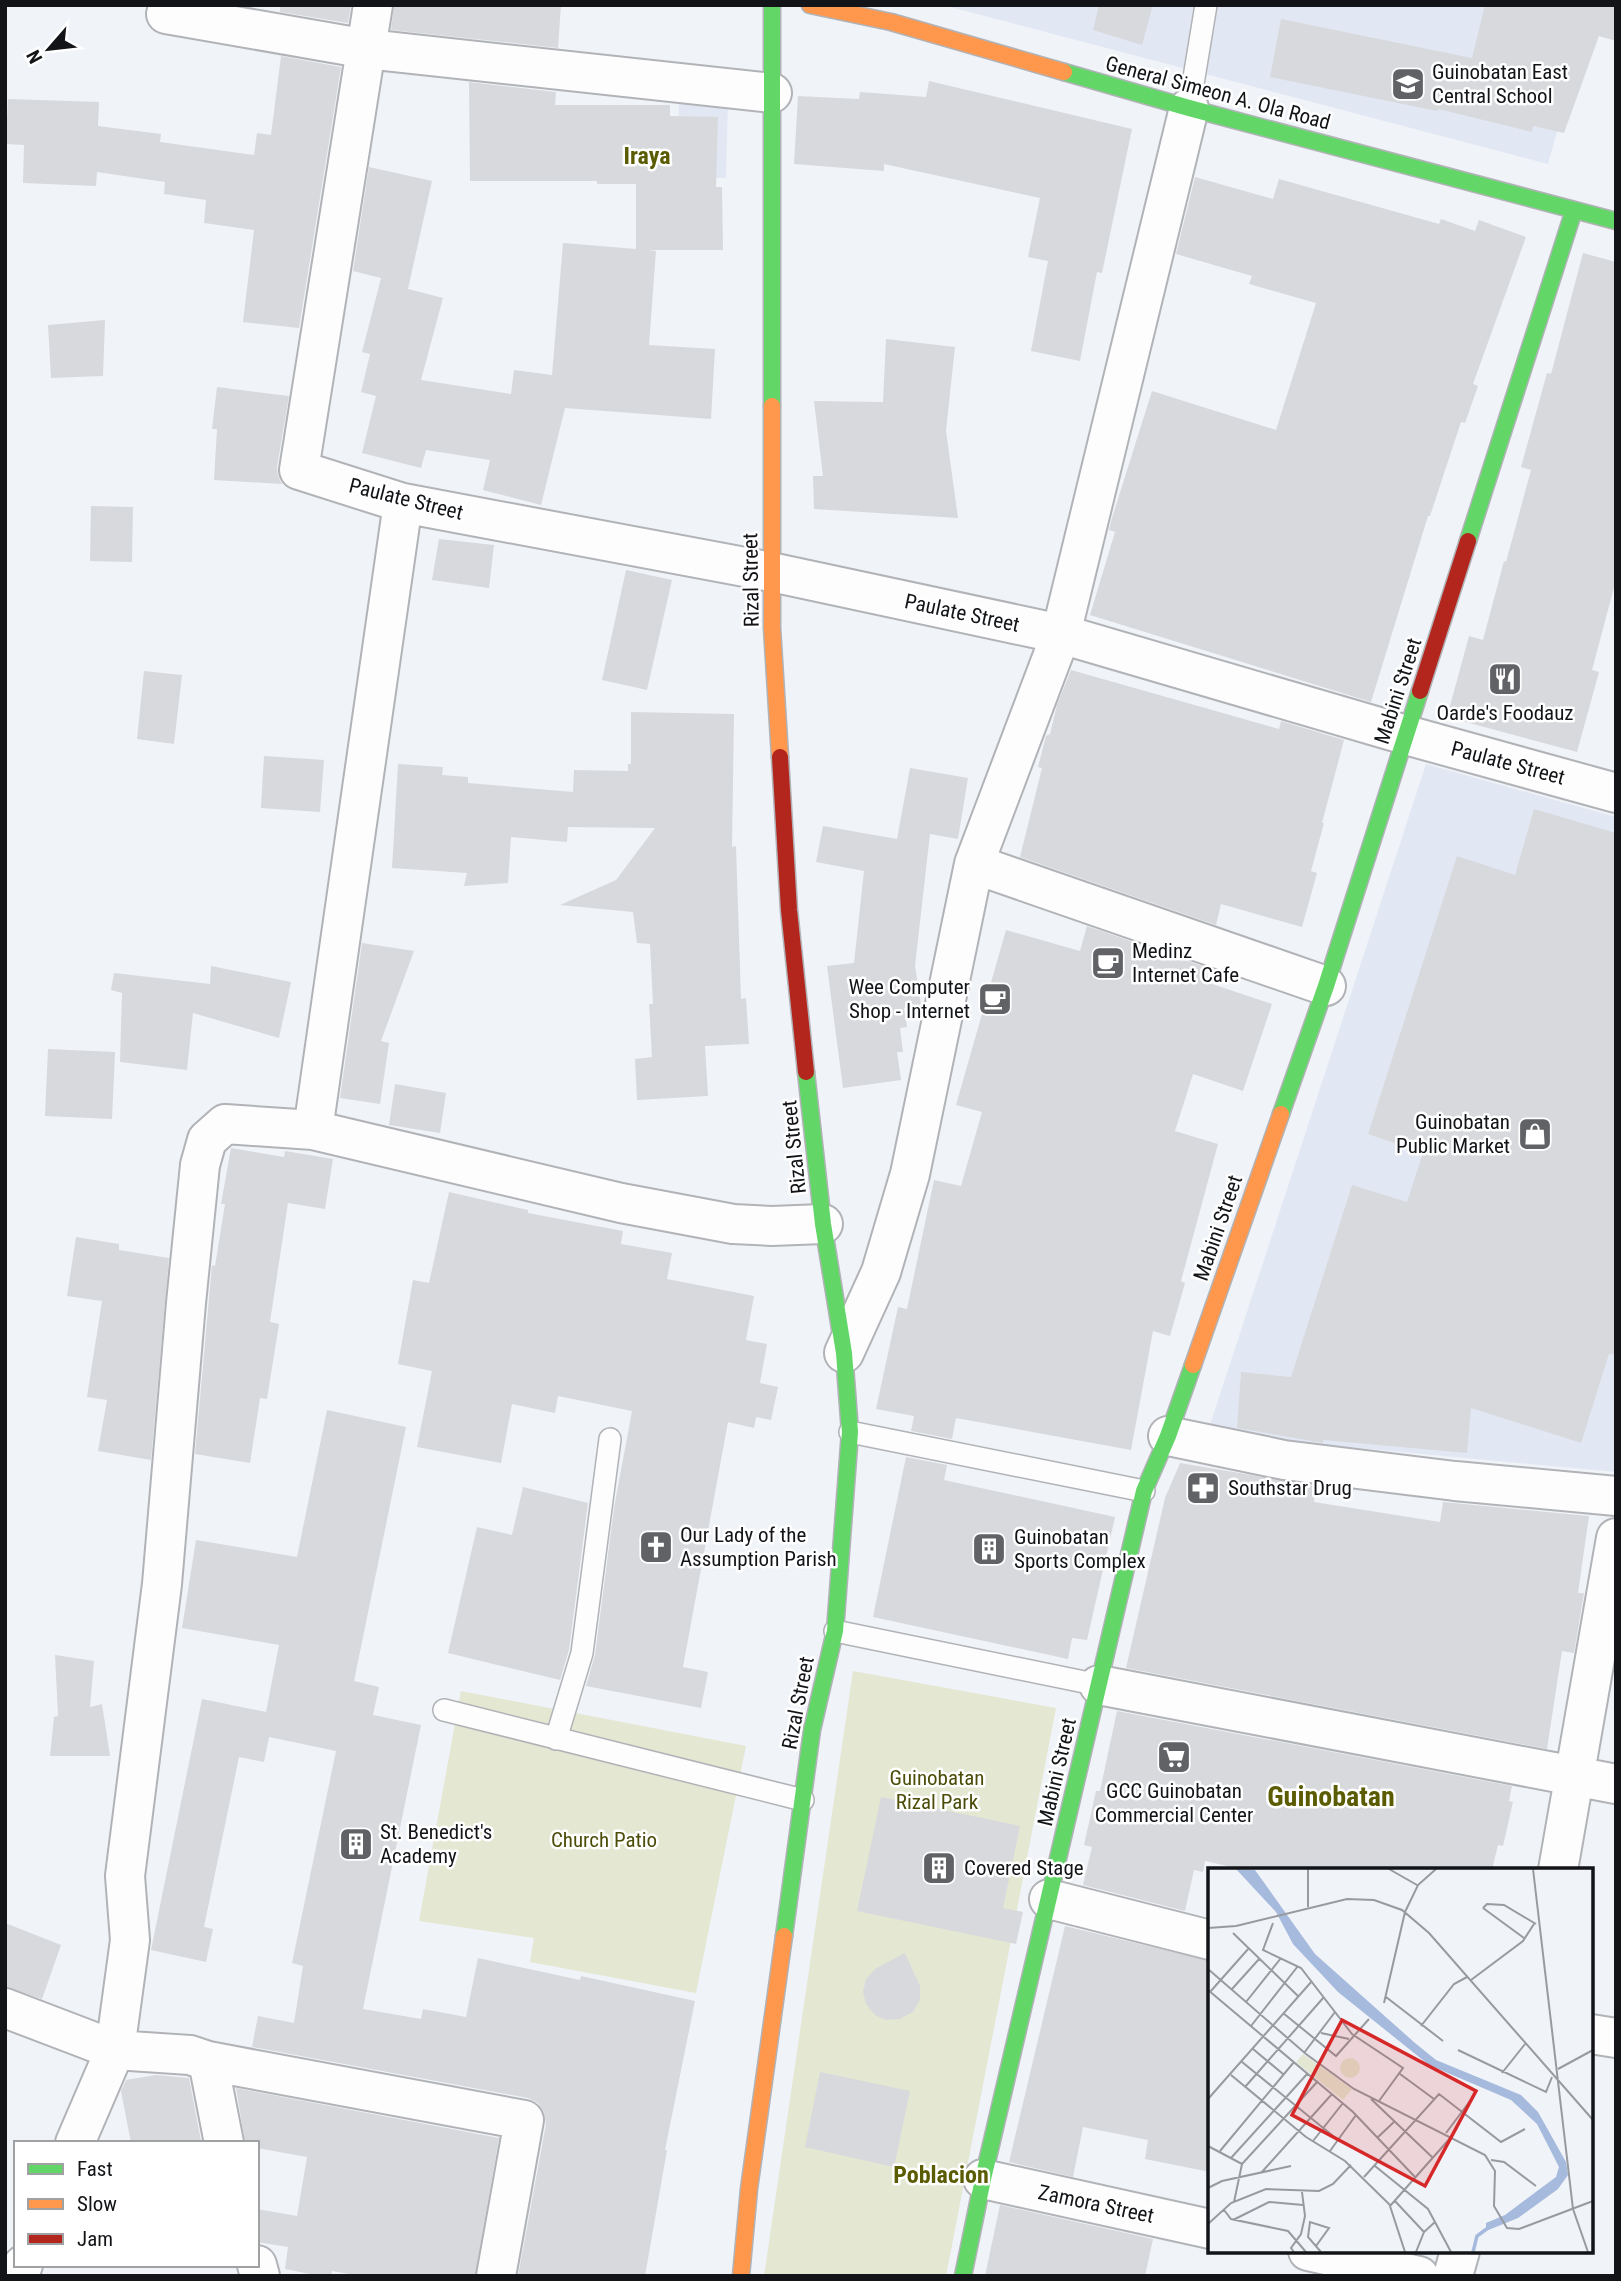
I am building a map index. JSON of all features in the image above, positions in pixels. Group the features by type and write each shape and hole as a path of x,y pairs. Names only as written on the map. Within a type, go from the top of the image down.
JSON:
{"main road":[{"name":"Rizal Street","path":"741,2276 749,2189 812,1730 835,1631 850,1432 844,1353 823,1224 789,910 771,572 772,5"},
{"name":"General Simeon A. Ola Road","path":"810,5 891,22 1188,108 1616,221"},
{"name":"Mabini Street","path":"963,2276 983,2179 1144,1491 1168,1436 1326,986 1574,210"}],"street":[{"path":"368,49 373,5"},
{"path":"166,14 368,49 772,93"},
{"name":"Paulate Street","path":"368,49 299,470 403,503 771,572 1061,634 1616,793"},
{"path":"844,1353 881,1272 910,1174 974,864 1061,634 1188,108"},
{"path":"313,1130 403,503"},
{"path":"974,864 1326,986"},
{"path":"76,2141 115,2050 130,1940 125,1876 163,1584 186,1303 200,1165 207,1140 225,1124 313,1130 621,1203 733,1224 823,1224"},
{"path":"1168,1436 1284,1460 1616,1496"},
{"path":"1558,1868 1616,1538"},
{"path":"1099,1685 1616,1784"},
{"path":"1049,1899 1208,1939"},
{"path":"5,2008 115,2050 190,2055 208,2061 524,2119 496,2276"},
{"path":"1593,2034 1616,2038"},
{"path":"208,2061 224,2141"},
{"name":"Zamora Street","path":"983,2179 1208,2230"},
{"path":"1317,2253 1419,2276"},
{"path":"1453,2276 1460,2253"}],"lane":[{"path":"1188,108 1206,5"},
{"path":"850,1432 1144,1491"},
{"path":"556,1739 582,1653 610,1438"},
{"path":"835,1631 1099,1685"},
{"path":"444,1710 803,1800"}],"shaded area":[{"name":"Guinobatan East Central School","path":"943,5 1593,5 1548,164"},
{"path":"679,101 728,102 726,178 678,177"},
{"path":"1426,764 1616,817 1616,1472 1207,1434"}],"green space":[{"name":"Guinobatan Rizal Park","path":"853,1671 1056,1708 946,2276 764,2276"},
{"name":"Church Patio","path":"461,1691 746,1746 696,1993 530,1962 534,1938 419,1921"}],"building":[{"path":"280,5 351,5 348,23 280,12"},
{"path":"394,5 561,5 558,48 391,30"},
{"path":"1099,5 1153,5 1142,45 1093,30"},
{"path":"1485,5 1616,5 1616,41 1599,36 1564,133 1533,126 1532,132 1438,109 1437,111 1270,77 1281,19 1472,58"},
{"path":"281,56 341,67 299,328 243,322 254,230 204,223 206,200 164,194 165,182 97,172 96,186 23,183 24,145 6,144 8,99 99,102 98,126 161,134 160,142 254,155 257,133 271,135"},
{"path":"929,81 1132,129 1102,273 1097,272 1080,361 1031,351 1048,261 1028,257 1040,198 884,164 884,171 794,164 798,96 859,99 860,92 926,97"},
{"path":"469,82 556,92 555,105 670,105 670,116 718,117 716,187 722,187 723,250 649,250 656,251 649,345 715,349 711,419 565,408 541,505 483,490 490,460 426,450 421,468 362,453 376,396 361,392 370,354 362,352 381,278 353,271 369,167 432,181 408,289 443,298 421,380 511,394 514,370 552,375 563,243 636,249 636,184 597,184 597,181 470,181"},
{"path":"1195,177 1273,199 1279,179 1439,224 1441,219 1475,231 1479,220 1526,237 1473,384 1478,386 1465,423 1461,422 1428,516 1371,702 1090,615 1115,532 1109,530 1112,518 1152,391 1276,430 1316,303 1249,284 1252,276 1176,254"},
{"path":"1583,253 1616,262 1616,580 1592,670 1599,672 1577,752 1447,717 1469,636 1483,640 1504,561 1506,562 1531,470 1521,467 1547,373 1551,374"},
{"path":"105,320 103,376 51,378 48,325"},
{"path":"886,339 955,347 946,431 958,518 814,509 813,476 823,476 814,401 883,402"},
{"path":"217,387 289,396 277,467 282,484 214,480 217,429 212,429"},
{"path":"91,506 133,507 132,562 90,561"},
{"path":"439,539 494,545 489,588 432,580"},
{"path":"626,570 672,580 647,690 602,680"},
{"path":"1071,670 1279,729 1281,721 1344,740 1311,871 1317,873 1302,927 1221,904 1216,925 1020,857 1042,768 1038,767 1046,736 1050,734 1057,705"},
{"path":"144,671 182,675 174,744 137,739"},
{"path":"631,712 734,714 732,847 736,846 741,999 746,998 749,1044 705,1046 708,1096 637,1100 635,1059 652,1057 650,944 637,943 633,912 560,905 616,880 655,828 568,827 567,842 511,837 508,883 464,886 467,873 392,868 398,764 443,767 442,775 468,777 468,783 573,792 574,770 628,771 628,764 631,764"},
{"path":"264,756 324,760 320,812 261,808"},
{"path":"910,768 968,778 958,839 930,834 915,966 921,1005 904,1008 907,1027 900,1028 903,1052 897,1052 901,1080 843,1088 827,966 854,963 864,871 816,862 823,826 897,839"},
{"path":"1534,809 1616,833 1616,1355 1609,1354 1581,1443 1471,1408 1467,1453 1323,1440 1323,1443 1237,1428 1241,1372 1291,1377 1352,1185 1407,1202 1423,1153 1368,1134 1457,856 1515,875"},
{"path":"1087,926 1205,967 1203,974 1211,977 1209,983 1272,1004 1243,1091 1193,1074 1175,1131 1218,1144 1181,1281 1185,1283 1170,1336 1153,1331 1131,1450 956,1418 952,1439 911,1431 914,1416 876,1409 898,1307 907,1309 934,1180 961,1186 982,1112 956,1105 1006,930 1080,951"},
{"path":"362,943 414,951 381,1041 389,1043 380,1104 340,1098"},
{"path":"211,966 291,982 279,1038 193,1013 187,1070 120,1062 122,993 111,990 114,973 210,984"},
{"path":"48,1049 115,1052 112,1119 45,1116"},
{"path":"395,1084 446,1093 440,1133 389,1125"},
{"path":"231,1148 284,1157 285,1151 333,1159 325,1209 288,1203 270,1322 279,1324 267,1399 260,1398 250,1463 195,1454 212,1265 215,1266 225,1204 221,1204"},
{"name":"Our Lady of the Assumption Parish","path":"449,1192 528,1210 528,1213 623,1231 621,1244 672,1253 667,1279 754,1296 746,1340 767,1344 760,1383 778,1387 771,1420 756,1417 754,1428 728,1422 683,1667 708,1672 701,1708 586,1686 595,1655 614,1508 632,1411 558,1396 555,1413 512,1404 501,1463 417,1447 432,1371 398,1364 413,1280 429,1283"},
{"path":"76,1237 119,1244 119,1250 169,1258 151,1460 98,1451 107,1400 87,1397 102,1301 67,1296"},
{"path":"327,1410 406,1427 354,1681 379,1687 373,1715 421,1725 363,2009 421,2019 423,2009 466,2017 478,1958 580,1980 581,1976 695,2001 665,2150 645,2276 518,2276 546,2124 544,2112 538,2103 528,2098 252,2047 258,2016 294,2023 303,1966 292,1963 336,1751 269,1737 264,1762 239,1757 204,1927 213,1929 206,1962 151,1950 202,1699 266,1712 279,1645 182,1628 196,1540 297,1557"},
{"name":"Guinobatan Sports Complex","path":"906,1457 947,1465 944,1480 1115,1517 1087,1640 1072,1638 1068,1659 873,1617"},
{"path":"1180,1463 1316,1486 1314,1502 1440,1522 1443,1502 1589,1516 1578,1593 1584,1593 1574,1653 1562,1651 1547,1749 1126,1668 1165,1498"},
{"path":"523,1487 588,1503 569,1650 560,1680 448,1653 477,1527 512,1535"},
{"path":"55,1655 94,1661 90,1707 102,1704 110,1756 50,1756 54,1717 58,1716"},
{"path":"1117,1711 1512,1786 1509,1801 1513,1802 1503,1846 1498,1845 1492,1868 1236,1868 1205,1861 1203,1872 1194,1870 1185,1911 1083,1885 1092,1847 1084,1845 1096,1791 1100,1791"},
{"name":"Covered Stage","path":"881,1797 1020,1826 1003,1908 1023,1912 1016,1944 857,1911"},
{"path":"5,1923 61,1945 42,1999 5,1987"},
{"path":"1065,1926 1208,1961 1208,2172 1145,2159 1148,2140 1083,2127 1073,2177 1009,2162"},
{"path":"905,1953 920,1986 920,2000 913,2012 900,2019 886,2020 875,2015 866,2004 863,1992 866,1979 875,1969"},
{"path":"820,2072 910,2091 894,2167 805,2147"},
{"path":"156,2075 189,2078 201,2141 131,2141 121,2091 126,2080"},
{"path":"236,2088 499,2138 475,2276 360,2276 332,2271 331,2276 320,2276 285,2269 288,2247 259,2242 259,2209 297,2216 307,2157 259,2148 259,2141 245,2141"},
{"path":"1000,2205 1153,2239 1145,2276 985,2276"}],"traffic: fast":[{"path":"772,5 772,406"},
{"path":"1064,72 1189,108 1616,221"},
{"path":"1468,541 1574,210"},
{"path":"1281,1114 1326,986 1420,691"},
{"path":"784,1936 812,1730 835,1631 850,1432 844,1353 823,1224 806,1072"},
{"path":"963,2276 983,2179 1144,1491 1168,1436 1193,1365"}],"traffic: slow":[{"path":"810,5 891,22 1064,72"},
{"path":"772,406 772,628 780,757"},
{"path":"1193,1365 1281,1114"},
{"path":"741,2276 749,2189 784,1936"}],"traffic: jam":[{"path":"1420,691 1468,541"},
{"path":"780,757 789,910 806,1072"}],"place":[{"name":"Guinobatan East Central School","path":"1408,84"},
{"name":"Oarde's Foodauz","path":"1505,679"},
{"name":"Medinz Internet Cafe","path":"1108,963"},
{"name":"Wee Computer Shop - Internet","path":"995,999"},
{"name":"Guinobatan Public Market","path":"1535,1134"},
{"name":"Southstar Drug","path":"1203,1488"},
{"name":"Our Lady of the Assumption Parish","path":"656,1547"},
{"name":"Guinobatan Sports Complex","path":"989,1549"},
{"name":"GCC Guinobatan Commercial Center","path":"1174,1757"},
{"name":"St. Benedict's Academy","path":"356,1844"},
{"name":"Covered Stage","path":"939,1868"}],"district":[{"name":"Iraya","path":"647,156"},
{"name":"Guinobatan","path":"1331,1796"},
{"name":"Poblacion","path":"941,2175"}]}
